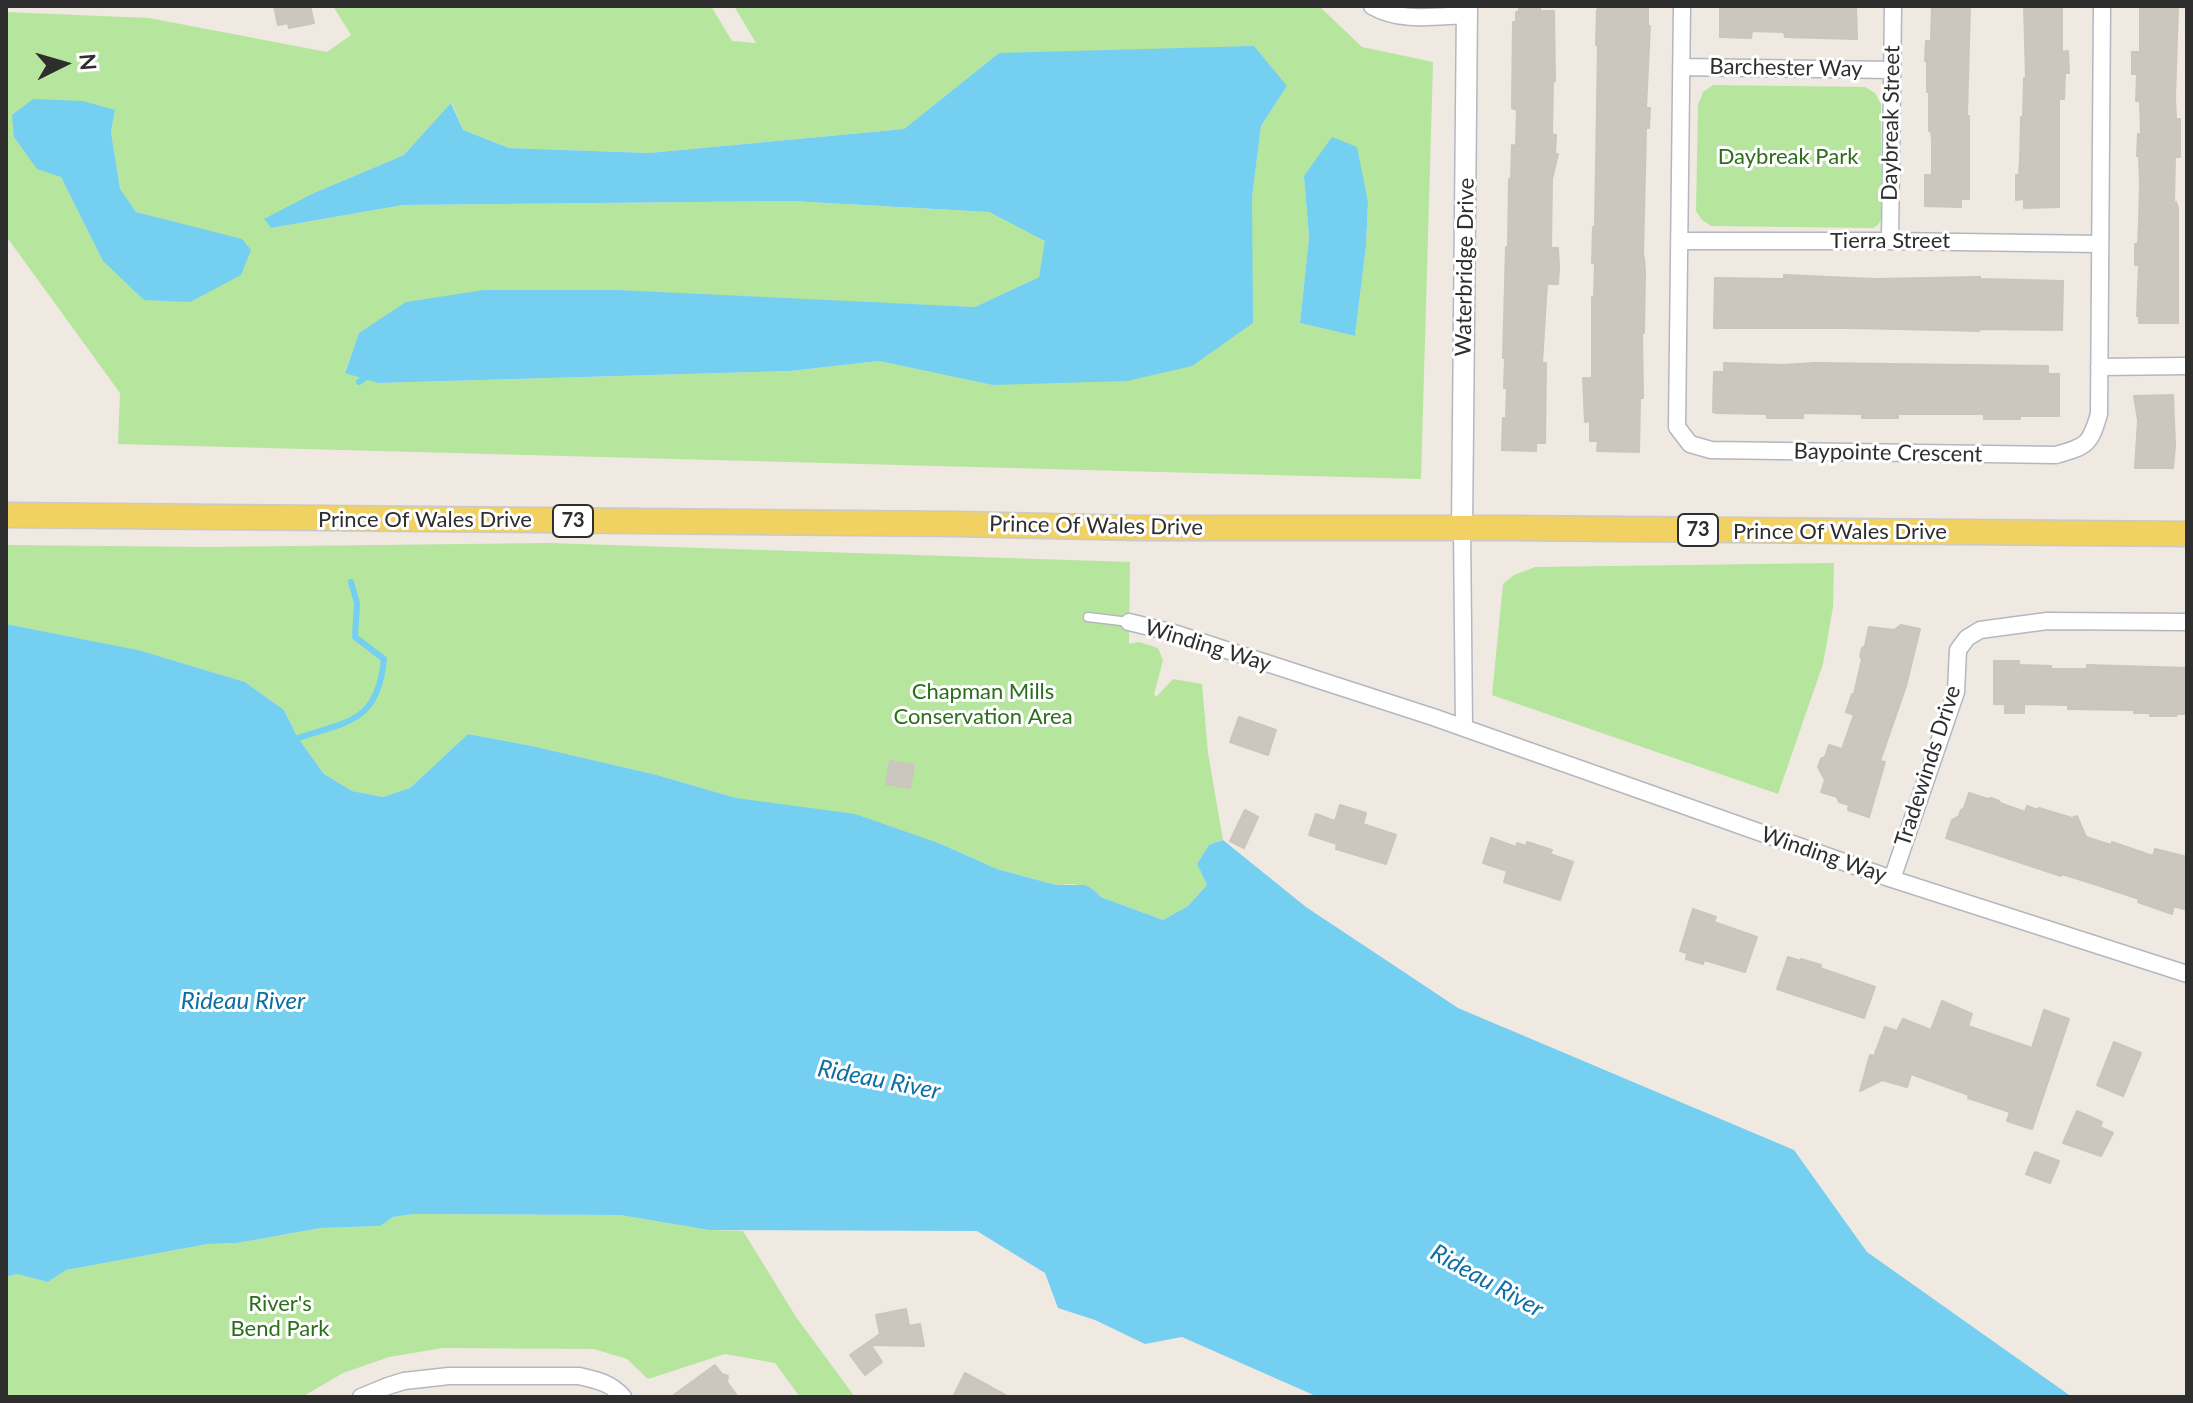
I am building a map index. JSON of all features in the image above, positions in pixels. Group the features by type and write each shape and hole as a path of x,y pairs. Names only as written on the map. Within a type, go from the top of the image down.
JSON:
{"main road":[{"name":"Prince Of Wales Drive","path":"6,515 1140,528 2187,534"}],"street":[{"path":"1372,6 1405,18 1467,10"},
{"name":"Baypointe Crescent","path":"1682,6 1677,427 1690,444 1711,450 2056,455 2083,447 2093,435 2099,414 2102,6"},
{"name":"Daybreak Street","path":"1890,241 1893,6"},
{"name":"Waterbridge Drive","path":"1462,528 1467,10"},
{"name":"Barchester Way","path":"1681,67 1891,70"},
{"name":"Tierra Street","path":"1679,241 2100,244"},
{"path":"2099,367 2187,366"},
{"path":"1462,528 1464,728"},
{"name":"Tradewinds Drive","path":"1892,879 1956,692 1958,650 1967,638 1980,630 2047,621 2187,622"},
{"name":"Winding Way","path":"1129,622 1174,633 1464,728 1892,879 2187,974"},
{"path":"361,1397 388,1386 435,1377 547,1376 579,1376 599,1380 615,1387 623,1397"}],"lane":[{"name":"Winding Way","path":"1088,617 1129,622"}],"green space":[{"path":"333,6 711,6 732,41 756,43 734,6 1319,6 1362,47 1433,62 1421,479 118,444 120,393 6,236 6,12 149,18 327,52 351,35","holes":["999,53 1287,86 1261,126 1252,198 992,385 879,361 790,371 378,383 345,372 359,333 879,303 975,307 1039,277 1046,241 989,212 791,201 403,205 271,228 265,220 314,193 404,155 452,103 463,130 509,148 649,153 904,129","115,110 111,132 120,190 136,212 181,224 103,261 61,177","1304,176 1368,202 1355,336 1300,323 1309,237"]},
{"name":"Daybreak Park","path":"1713,85 1865,87 1875,93 1881,104 1881,219 1878,225 1873,228 1711,226 1702,220 1696,211 1698,105 1703,92"},
{"name":"Chapman Mills Conservation Area","path":"549,543 1130,562 1129,644 1139,642 1158,648 1163,660 1154,695 1157,696 1173,679 1202,684 1208,753 1223,840 1209,845 1197,864 1207,885 1188,906 1163,920 1101,897 1094,890 1073,884 1056,885 997,869 941,844 736,798 657,775 468,734 410,788 383,797 352,791 324,774 298,738 284,710 245,682 137,650 6,624 6,545 208,547"},
{"path":"1834,563 1833,607 1823,664 1778,794 1492,695 1503,584 1514,575 1535,567"},
{"name":"River's Bend Park","path":"414,1214 620,1215 709,1230 743,1231 796,1317 855,1397 800,1397 775,1363 725,1354 648,1379 627,1359 594,1349 443,1348 389,1357 343,1373 302,1397 6,1397 6,1277 17,1274 48,1282 66,1270 208,1244 237,1243 321,1228 380,1226 393,1217"}],"water":[{"path":"1254,46 1287,86 1261,126 1252,198 1253,323 1192,366 1127,381 992,385 879,361 790,371 378,383 345,373 359,333 406,302 484,290 617,290 975,307 1039,277 1045,241 989,212 791,201 403,205 271,228 264,219 314,193 404,155 451,103 463,130 509,148 649,153 904,129 999,53"},
{"path":"33,99 83,101 115,110 111,132 120,189 136,212 242,239 251,250 241,275 190,302 144,300 103,261 61,177 37,169 14,137 12,115"},
{"path":"1332,137 1357,147 1368,202 1355,336 1300,323 1309,237 1304,176"},
{"name":"Rideau River","path":"6,624 138,650 245,682 284,710 298,738 324,774 352,791 383,797 410,788 468,734 657,775 736,798 855,814 941,844 997,869 1056,885 1085,885 1101,897 1163,920 1188,906 1207,885 1197,864 1209,845 1223,840 1306,907 1458,1008 1794,1150 1867,1252 2072,1397 1318,1397 1182,1337 1145,1344 1095,1320 1058,1308 1045,1273 977,1231 709,1230 620,1215 414,1214 393,1217 380,1226 321,1228 237,1243 208,1244 66,1270 48,1282 17,1274 6,1277"}],"building":[{"path":"274,6 310,6 314,23 289,28 288,23 278,25"},
{"path":"1519,6 1540,6 1540,11 1554,11 1552,134 1556,135 1555,154 1558,154 1552,179 1551,248 1558,248 1559,268 1558,284 1547,284 1542,363 1546,363 1545,443 1536,443 1536,451 1502,450 1507,388 1504,388 1503,358 1509,179 1512,145 1516,146 1517,110 1512,108 1513,22 1516,22"},
{"path":"1598,6 1648,6 1650,26 1646,108 1650,108 1649,128 1646,128 1643,257 1643,398 1640,398 1639,452 1597,451 1598,441 1590,441 1590,421 1585,422 1583,378 1592,378"},
{"path":"1720,6 1856,6 1857,39 1785,37 1784,32 1752,31 1751,38 1720,37"},
{"path":"1932,6 1970,6 1967,116 1969,199 1961,199 1961,207 1925,206 1925,175 1932,175 1925,61 1926,41 1931,41"},
{"path":"2024,6 2062,6 2062,52 2068,51 2069,73 2065,73 2064,99 2059,99 2059,207 2024,208 2024,199 2016,200 2026,78"},
{"path":"2140,6 2178,6 2175,99 2176,119 2180,119 2180,157 2175,157 2174,202 2178,208 2178,323 2139,323 2137,316 2139,265 2135,265 2135,244 2138,244 2139,224 2138,134 2141,134 2140,101 2136,101 2137,74 2132,74 2132,52 2140,52"},
{"path":"1784,275 2063,281 2062,330 1714,328 1715,278 1784,279"},
{"path":"1724,363 2048,366 2048,374 2059,374 2059,416 1984,419 1984,414 1898,414 1898,418 1862,418 1862,414 1803,413 1803,418 1767,418 1767,414 1716,413 1713,412 1714,372 1724,372"},
{"path":"2173,395 2173,468 2135,468 2138,420 2134,396"},
{"path":"1901,625 1920,629 1906,686 1880,761 1885,762 1869,817 1848,810 1849,805 1839,802 1837,797 1821,792 1825,780 1818,767 1829,745 1842,749 1854,715 1846,712 1854,694 1862,659 1860,656 1869,627 1894,630"},
{"path":"1994,661 2019,661 2019,665 2051,666 2051,669 2087,669 2087,665 2187,668 2187,714 2150,716 2150,713 2134,713 2134,710 2068,709 2068,705 2024,704 2024,713 2005,713 2005,704 1994,704"},
{"path":"1239,717 1276,730 1268,755 1230,742"},
{"path":"890,761 914,765 910,788 886,784"},
{"path":"1969,793 2025,812 2027,806 2072,818 2077,816 2086,837 2111,845 2112,842 2153,856 2155,849 2187,857 2187,910 2174,906 2172,914 2138,902 2139,899 1946,838 1952,820 1959,816"},
{"path":"1340,805 1366,813 1363,824 1396,835 1386,864 1336,849 1337,844 1309,835 1316,814 1335,821"},
{"path":"1245,810 1258,817 1244,848 1230,841"},
{"path":"1491,838 1516,847 1517,843 1526,846 1527,842 1552,850 1550,854 1573,862 1560,900 1504,882 1507,871 1483,863"},
{"path":"1693,909 1716,917 1714,922 1757,937 1745,972 1704,960 1703,964 1686,959 1687,953 1680,951"},
{"path":"1788,957 1821,965 1820,968 1875,987 1864,1018 1777,989"},
{"path":"1942,1001 1972,1014 1968,1026 2032,1048 2044,1010 2069,1019 2032,1129 2007,1121 2010,1112 1911,1074 1907,1087 1882,1080 1860,1091 1870,1055 1874,1056 1885,1027 1897,1031 1903,1019 1931,1030"},
{"path":"2114,1042 2141,1053 2123,1096 2097,1085"},
{"path":"2077,1111 2102,1122 2100,1127 2113,1133 2101,1156 2063,1143"},
{"path":"2035,1152 2059,1161 2050,1183 2026,1174"},
{"path":"906,1309 909,1326 920,1324 924,1346 871,1345 882,1362 865,1375 850,1355 880,1334 876,1315"},
{"path":"715,1365 728,1376 727,1382 738,1397 671,1397"},
{"path":"965,1373 1009,1397 953,1397"}],"waterway":[{"path":"359,382 371,374"},
{"path":"298,738 358,716 368,707 381,680 384,659 355,637 357,603 351,582"}]}
